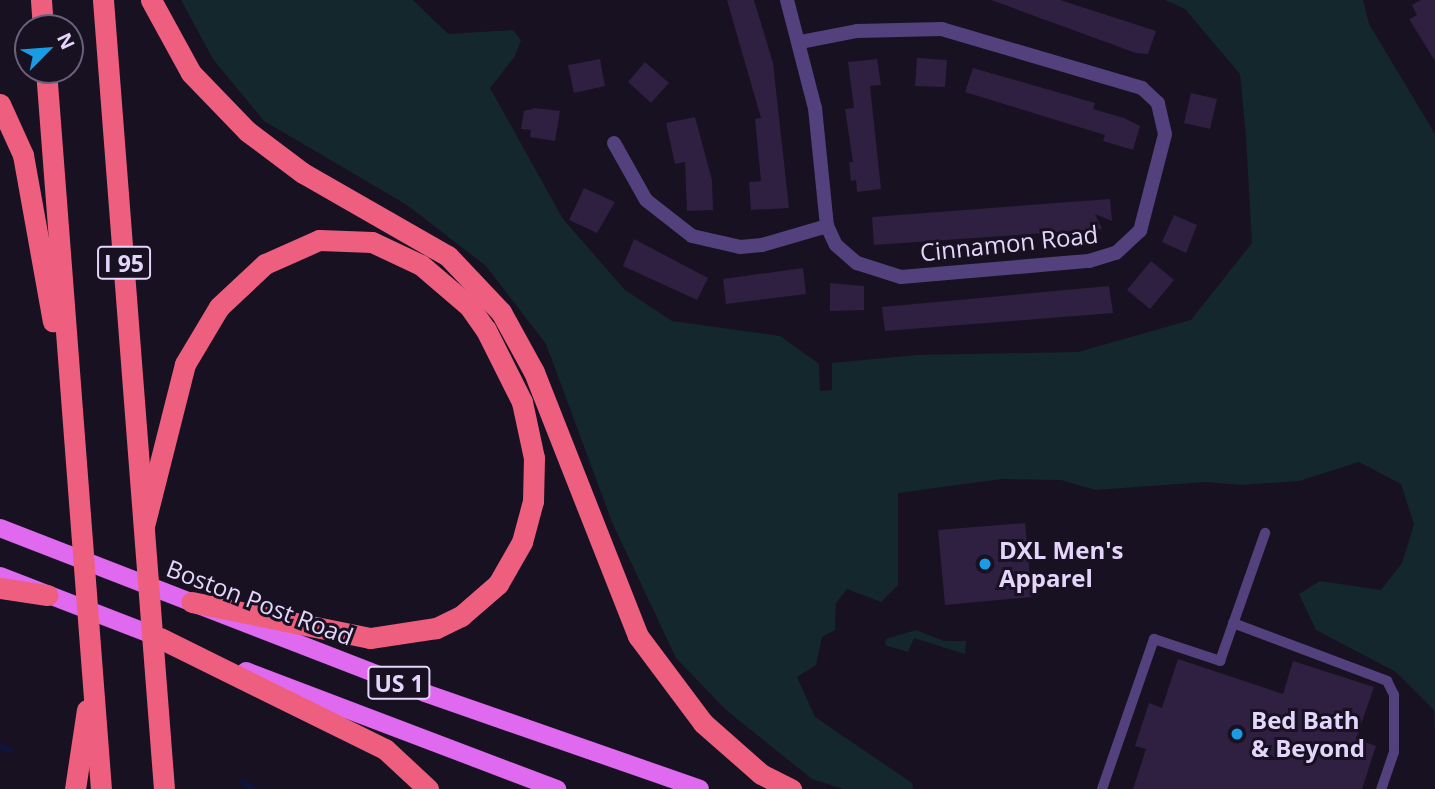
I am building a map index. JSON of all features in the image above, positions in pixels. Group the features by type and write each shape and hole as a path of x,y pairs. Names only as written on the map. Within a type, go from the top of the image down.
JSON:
{"highway":[{"name":"I 95","path":"103,0 164,789"},
{"path":"151,0 191,73 247,131 303,173 448,256 501,312 534,372 638,636 703,723 761,774 791,789"},
{"name":"I 95","path":"47,84 102,789"},
{"path":"0,104 27,171 75,445"},
{"path":"144,526 185,364 219,307 275,258 319,240 372,242 421,265 469,306 486,330 522,402 534,458 533,501 522,542 498,584 461,616 436,628 370,638 192,603"},
{"path":"0,588 47,595"},
{"path":"160,638 385,749 428,789"},
{"path":"75,789 92,670"},
{"path":"159,725 174,789"}],"main road":[{"name":"Boston Post Road","path":"0,528 425,693 701,789"},
{"name":"US 1","path":"0,576 557,789"}],"street":[{"name":"Cinnamon Road","path":"787,0 801,42 815,107 827,226 847,255 889,275 1098,260 1124,249 1140,231 1165,125 1158,103 1142,88 964,33 909,27 801,42"},
{"path":"614,143 646,200 692,236 740,247 762,245 827,226"}],"lane":[{"path":"1102,789 1154,639 1220,661 1265,533"},
{"path":"1233,623 1387,681 1394,695 1394,752 1381,789"}],"green space":[{"path":"181,0 413,0 448,34 513,30 521,40 515,56 490,88 563,219 625,290 672,321 780,336 819,364 820,391 832,390 832,363 917,355 1078,352 1191,320 1252,243 1246,137 1240,74 1185,9 1165,0 1363,0 1369,24 1435,134 1435,733 1434,710 1396,672 1316,630 1299,594 1320,581 1381,590 1402,563 1414,524 1401,484 1359,462 1299,481 1241,485 1206,482 1095,490 1061,480 1002,479 898,493 898,585 881,602 847,589 836,603 835,630 822,637 816,665 797,677 815,717 912,783 913,789 843,789 812,779 726,710 676,658 612,522 546,344 486,266 407,205 264,121 213,59"},
{"path":"916,630 944,641 966,641 965,654 914,638 908,652 885,645 886,639"}],"building":[{"path":"727,0 754,0 773,63 789,208 751,210 749,182 761,181 755,119 761,118"},
{"path":"991,0 1060,0 1156,31 1148,54 1136,53"},
{"path":"1421,0 1435,0 1435,61 1409,19 1417,15 1412,5"},
{"path":"917,58 947,60 945,87 915,86"},
{"path":"600,59 605,86 574,93 568,65"},
{"path":"877,59 881,85 870,86 881,189 857,192 856,180 851,181 849,162 853,162 845,109 854,108 848,62"},
{"path":"645,62 669,83 651,103 628,82"},
{"path":"973,68 1095,103 1093,109 1140,126 1133,150 1103,141 1105,135 965,92"},
{"path":"1191,93 1217,99 1210,129 1184,123"},
{"path":"535,108 560,111 555,141 530,137 531,130 521,129 524,111"},
{"path":"695,117 712,180 713,210 687,211 685,162 675,164 666,123"},
{"path":"584,188 615,202 597,233 569,220"},
{"path":"1110,199 1112,221 1095,214 1102,229 874,245 872,217"},
{"path":"1174,215 1197,225 1186,253 1162,242"},
{"path":"634,239 708,278 697,300 623,266"},
{"path":"1151,261 1174,280 1150,309 1127,290"},
{"path":"803,268 806,294 726,304 723,279"},
{"path":"830,283 864,286 864,310 830,311"},
{"path":"1109,286 1113,313 885,331 882,307"},
{"name":"DXL Men's Apparel","path":"1025,523 1032,597 945,605 938,530"},
{"path":"1178,659 1283,694 1293,661 1374,687 1356,739 1376,746 1362,789 1133,789 1146,749 1135,746 1149,703 1162,708"}],"waterway":[{"path":"0,747 11,750"},
{"path":"242,782 254,789"}],"place":[{"name":"DXL Men's Apparel","path":"985,564"},
{"name":"Bed Bath & Beyond","path":"1237,734"}]}
